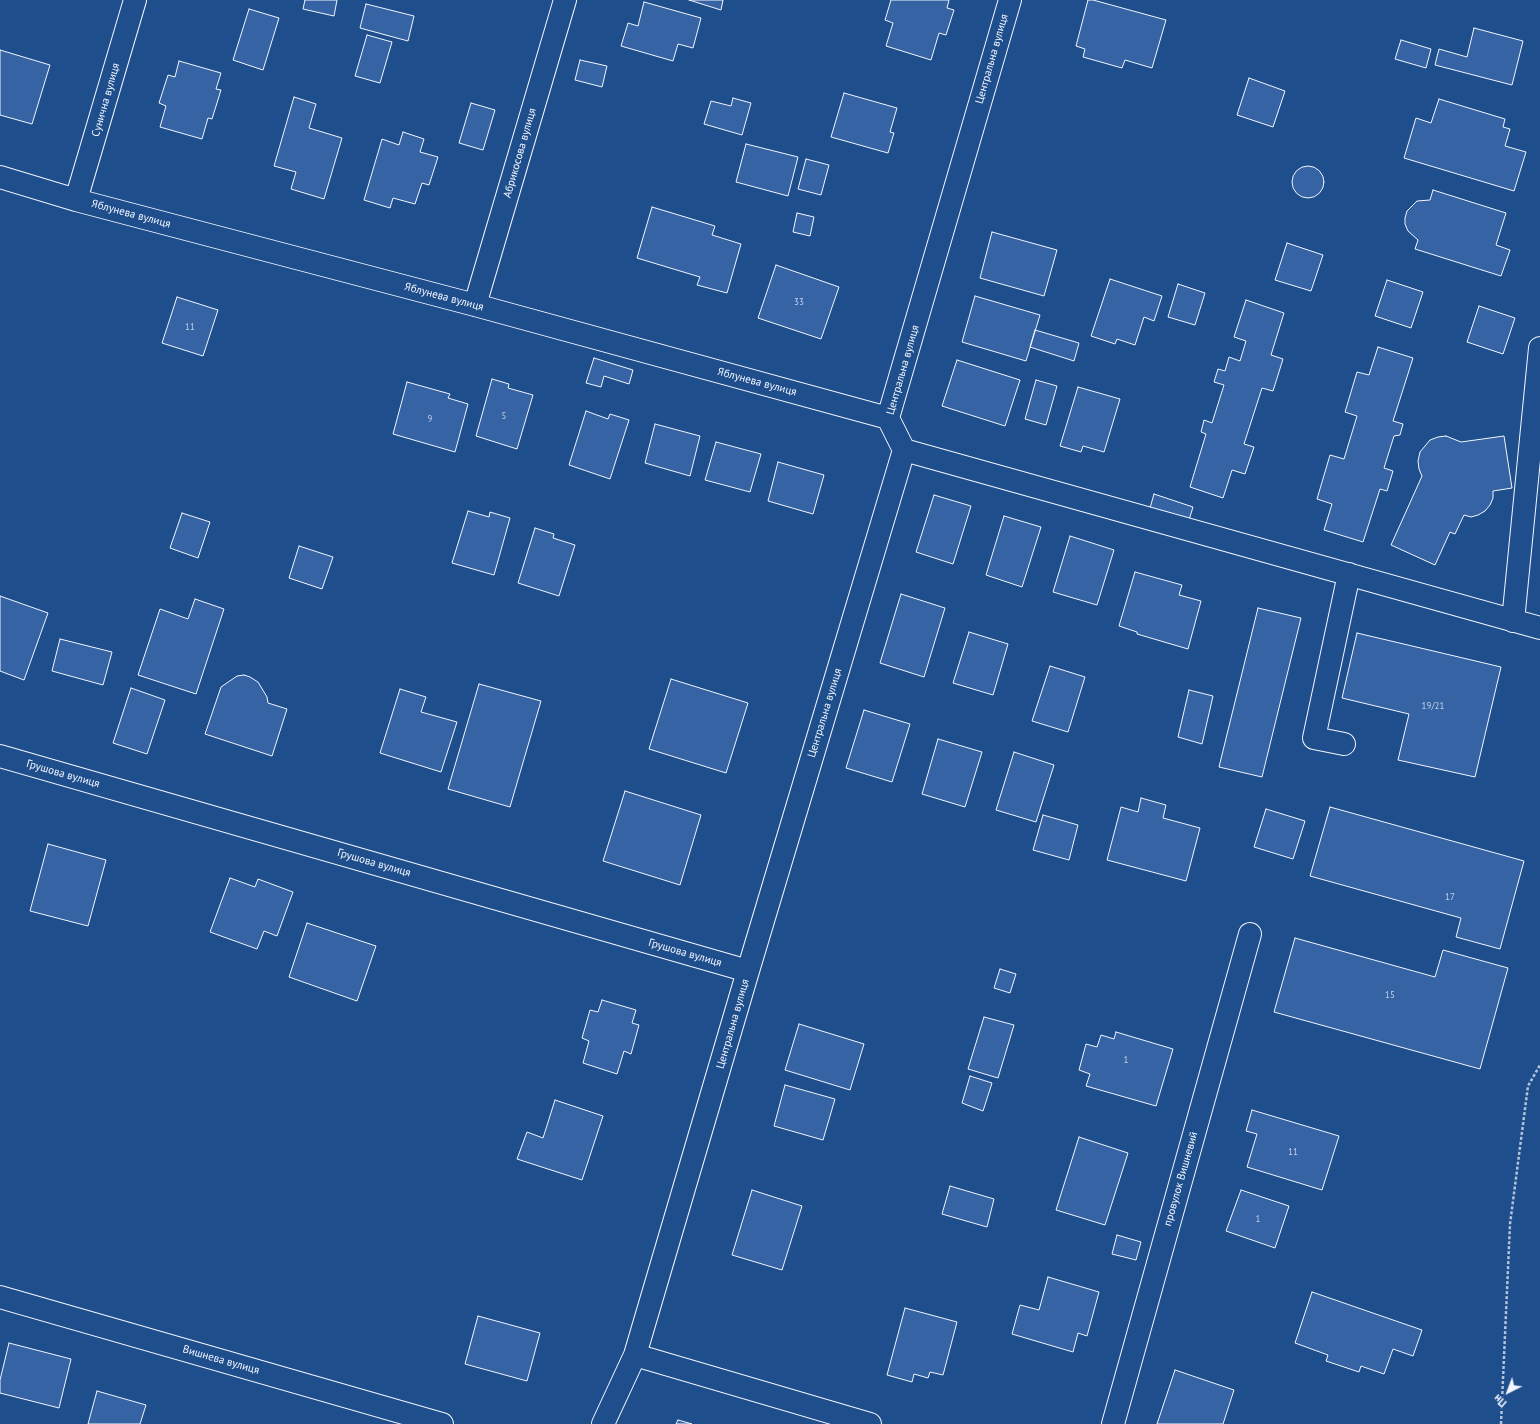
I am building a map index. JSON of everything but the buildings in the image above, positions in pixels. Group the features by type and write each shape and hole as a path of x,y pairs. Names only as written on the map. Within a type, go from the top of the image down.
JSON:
{"street":[{"name":"Сунична вулиця","path":"76,200 135,0"},
{"name":"Абрикосова вулиця","path":"475,305 565,0"},
{"name":"Центральна вулиця","path":"603,1424 635,1355 904,450 888,418 1010,0"},
{"name":"Яблунева вулиця","path":"0,177 76,200 475,305 888,418"},
{"path":"1513,621 1540,348"},
{"path":"904,450 1540,628"},
{"path":"1344,744 1314,738 1349,574"},
{"name":"Грушова вулиця","path":"0,756 748,971"},
{"name":"провулок Вишневий","path":"1113,1424 1250,934"},
{"name":"Вишнева вулиця","path":"0,1297 442,1424"},
{"path":"635,1355 870,1424"}],"path":[{"path":"1501,1424 1510,1224 1528,1086 1540,1065"}]}
